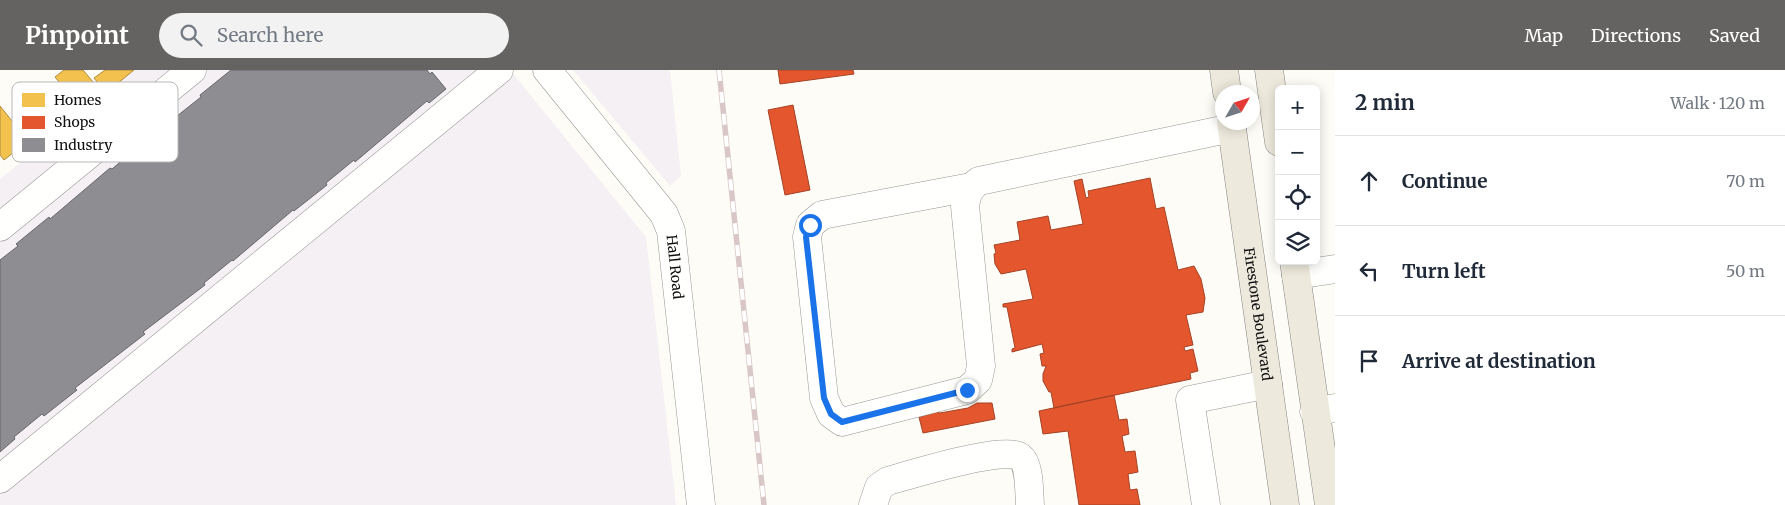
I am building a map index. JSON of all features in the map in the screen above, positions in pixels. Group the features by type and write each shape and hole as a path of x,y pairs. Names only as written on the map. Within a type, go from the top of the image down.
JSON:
{"main road":[{"path":"1224,70 1226,85"},
{"path":"1269,70 1277,130"},
{"name":"Firestone Boulevard","path":"1233,130 1285,505"},
{"path":"1295,268 1325,409 1330,497"}],"street":[{"path":"177,82 192,70"},
{"name":"Hall Road","path":"547,70 664,214 671,230 701,505"},
{"path":"0,479 483,75"},
{"path":"971,186 965,206 981,366 978,380 967,390 842,422 831,414 824,398 806,237 810,225 822,215 971,186 979,181 1215,129"},
{"path":"0,226 79,162"},
{"path":"1295,268 1335,269"},
{"path":"1206,505 1190,400 1268,384"},
{"path":"873,505 879,487 888,481 984,456 1014,453 1020,456 1026,464 1030,505"}],"shaded area":[{"path":"135,70 510,70 646,237 676,505 0,505 0,179 21,162 178,162 178,82 120,82"},
{"path":"573,70 670,70 681,176 670,186"}],"building: Homes":[{"path":"64,70 83,70 93,82 59,82 55,77"},
{"path":"105,70 134,70 119,82 97,82 94,78"},
{"path":"0,106 12,121 12,154 4,160 0,155"}],"building: Shops":[{"path":"778,70 853,70 854,74 780,84"},
{"path":"793,105 810,190 785,195 768,110"},
{"path":"1150,178 1156,209 1164,207 1178,270 1194,266 1201,279 1205,298 1203,312 1186,315 1193,345 1184,347 1185,351 1193,349 1198,371 1190,373 1191,379 1054,408 1051,392 1049,392 1043,381 1046,366 1042,366 1040,354 1044,353 1042,344 1012,352 1012,349 1015,348 1007,307 1003,307 1003,304 1033,299 1026,269 1001,274 995,264 994,254 996,253 994,245 1020,240 1017,222 1048,216 1051,230 1083,224 1074,181 1082,179 1086,198 1089,197 1088,191"},
{"path":"1114,395 1119,420 1127,419 1129,434 1122,436 1125,452 1135,451 1138,472 1128,474 1130,490 1137,489 1140,505 1079,505 1068,431 1043,434 1039,411"},
{"path":"977,403 992,403 995,419 923,433 919,417 936,412 968,408"}],"building: Industry":[{"path":"231,70 427,70 430,74 432,72 446,89 429,103 427,101 355,162 354,160 326,183 327,185 293,210 204,283 205,285 143,332 145,334 75,388 77,390 44,416 42,414 14,437 15,439 0,452 0,260 49,217 50,219 110,168 112,169 120,162 178,162 178,115 201,97 200,95"}],"railway":[{"path":"719,70 764,505"}],"route":[{"path":"810,225 806,237 824,398 831,414 842,422 967,390"}]}
